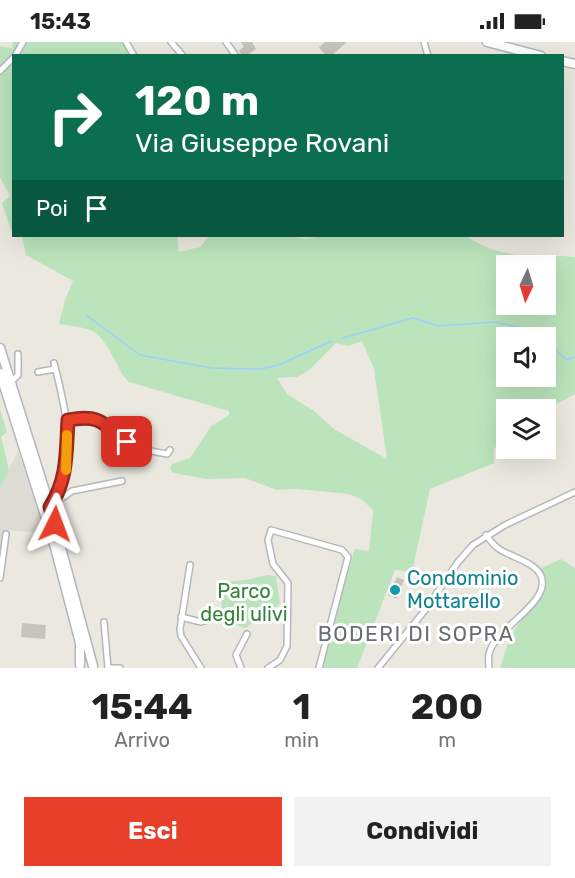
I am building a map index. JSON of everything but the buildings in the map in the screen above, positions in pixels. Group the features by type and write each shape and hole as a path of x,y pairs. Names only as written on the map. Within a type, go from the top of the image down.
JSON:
{"street":[{"path":"171,42 181,54"},
{"path":"487,42 533,54"},
{"path":"1,69 12,58"},
{"path":"0,348 50,507 93,667 79,667 81,650 54,544 0,373"},
{"path":"12,381 18,375 18,354"},
{"path":"38,372 55,366 68,420 66,475 60,492 50,507"},
{"path":"68,420 88,416 108,426 127,442 145,450 167,454 170,450"},
{"path":"50,507 72,491 122,481"},
{"path":"378,668 426,609 458,562 486,536 575,492"},
{"path":"268,668 275,665 284,654 287,634 288,583 273,564 268,540 271,530 342,550 348,557 319,668"},
{"path":"0,578 6,534"},
{"path":"486,536 497,548 538,571 543,583 542,590 534,602 496,640 489,653 489,668"},
{"path":"190,565 181,617 181,636 201,668"},
{"path":"181,617 201,622 214,618"},
{"path":"104,622 109,668 120,668"},
{"path":"242,668 236,655 247,634"}],"shaded area":[{"path":"18,451 45,533 4,530 0,560 0,487"}],"green space":[{"path":"13,42 122,42 129,54 12,54 12,230 2,203 10,196 0,177 0,46 12,48"},
{"path":"22,237 177,237 179,252 200,247 208,237 304,239 318,237 467,237 494,250 519,255 496,255 496,315 556,315 556,256 575,257 575,394 556,404 556,399 496,399 494,463 430,489 412,572 395,570 357,668 319,668 355,549 369,551 373,510 361,499 349,494 297,489 277,490 245,478 207,479 173,473 170,469 172,464 190,458 211,426 229,415 229,411 129,382 121,373 105,343 95,332 81,327 59,324 73,281 26,255","holes":["362,341 374,369 387,459 334,429 314,411 287,394 277,378 297,377 309,370 336,343 348,346"]},
{"path":"0,409 7,432 1,437 9,470 0,487"},
{"path":"561,559 575,568 575,668 500,668 516,628 542,594 543,587 539,569"},
{"name":"Parco degli ulivi","path":"267,575 276,576 280,603 273,611 245,628 222,620 221,582"}],"waterway":[{"path":"86,315 140,355 211,368 259,369 276,366 332,341"},
{"path":"343,338 413,318 439,326 494,322 518,327"},
{"path":"556,351 567,360 575,357"}],"slow traffic":[{"path":"66,470 67,435"}],"place":[{"name":"Condominio Mottarello","path":"395,590"}],"district":[{"name":"BODERI DI SOPRA","path":"416,633"}],"route":[{"path":"55,524 50,507 60,492 66,475 68,420 88,416 108,426 127,442"}]}
